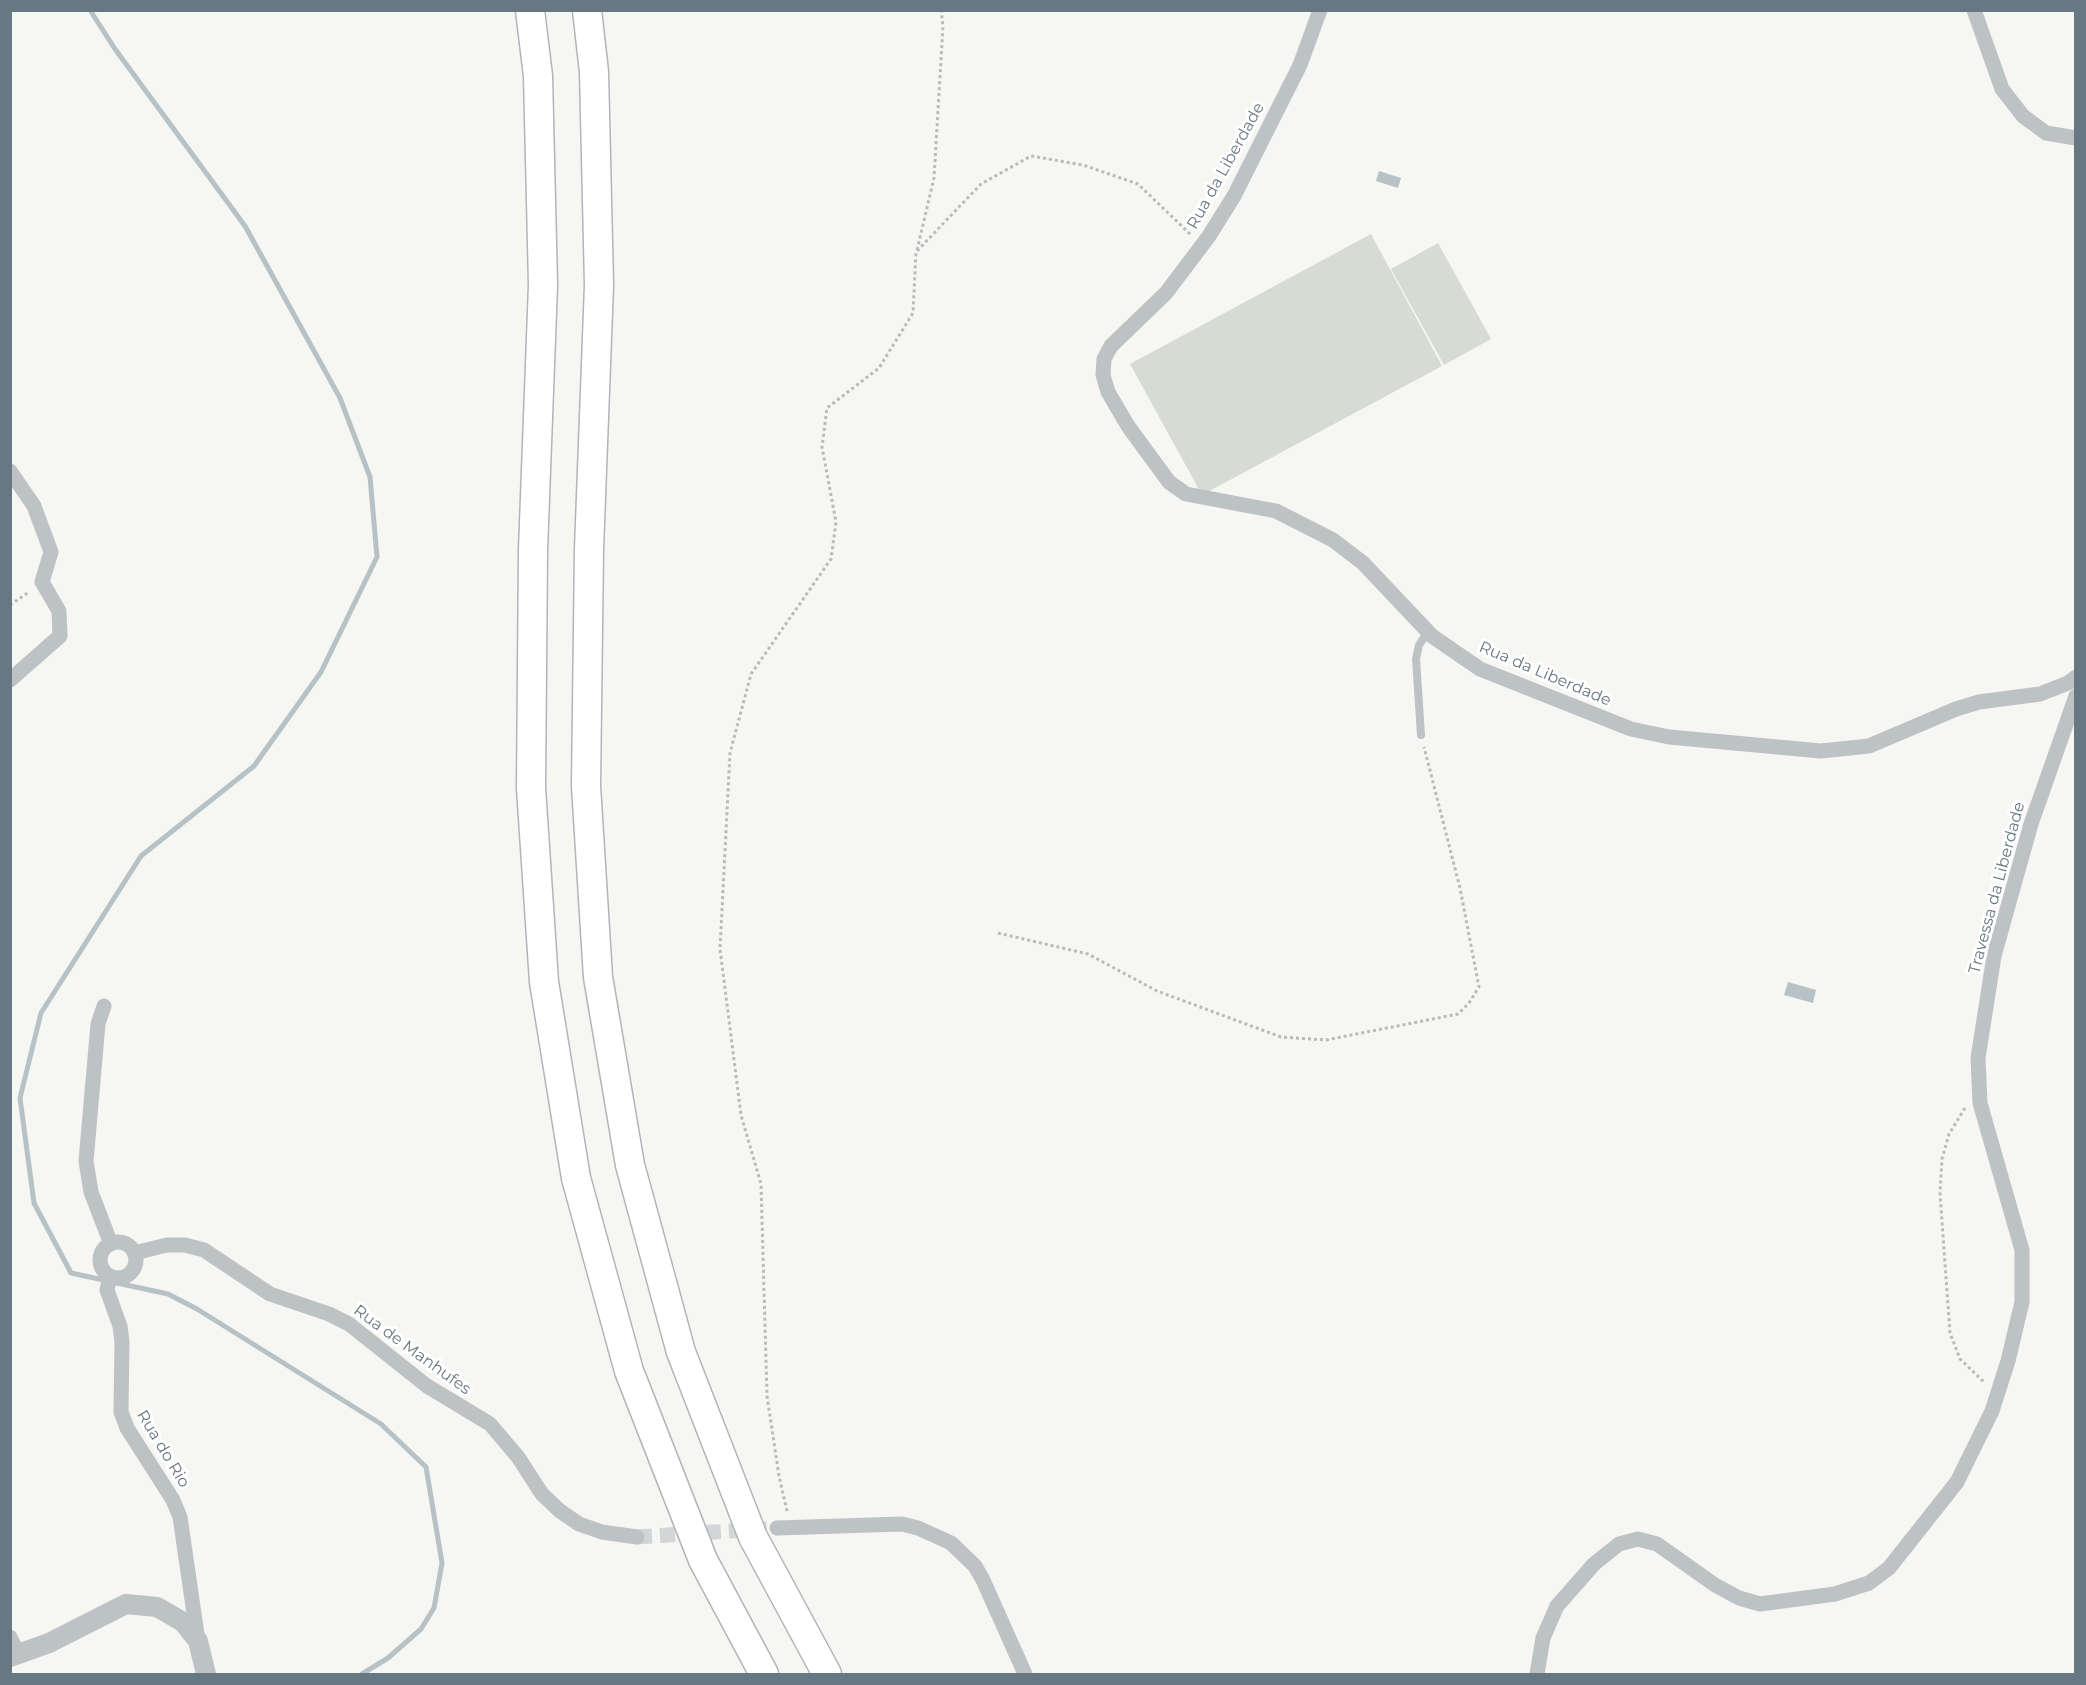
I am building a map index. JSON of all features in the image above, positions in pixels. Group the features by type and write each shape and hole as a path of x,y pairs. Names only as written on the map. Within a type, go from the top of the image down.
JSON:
{"highway":[{"path":"530,10 538,76 543,285 533,550 531,788 544,982 576,1178 629,1371 703,1560 764,1674"},
{"path":"586,10 594,72 598,285 589,549 586,786 598,976 630,1165 681,1352 753,1537 827,1674"}],"street":[{"name":"Rua da Liberdade","path":"1320,10 1300,65 1234,196 1203,246 1167,293 1111,345 1104,358 1103,375 1118,409 1163,474 1186,494 1276,511 1323,535 1363,563 1428,632 1452,652 1480,669 1631,729 1669,737 1821,751 1869,746 1956,709 1979,702 2040,694 2068,683 2076,677"},
{"path":"1974,10 2002,89 2023,116 2046,133 2076,138"},
{"path":"10,471 34,506 51,552 42,582 58,611 60,636 10,680"},
{"name":"Travessa da Liberdade","path":"1537,1674 1543,1638 1557,1606 1594,1564 1618,1544 1638,1539 1657,1544 1715,1585 1739,1598 1760,1605 1835,1594 1869,1583 1889,1568 1957,1482 1978,1443 1998,1394 2022,1302 2022,1250 1988,1134 1980,1092 1978,1058 1994,956 2031,824 2076,696"},
{"path":"104,1006 98,1024 86,1161 91,1192 111,1244 123,1243 134,1253 136,1260 132,1272 122,1278 110,1276"},
{"name":"Rua do Rio","path":"111,1244 103,1251 101,1263 110,1276 106,1290 120,1326 122,1342 121,1412 127,1428 173,1500 180,1517 198,1641"},
{"name":"Rua de Manhufes","path":"134,1253 167,1245 185,1245 204,1250 270,1294 329,1314 349,1324 427,1386 490,1424 518,1457 542,1494 560,1511 579,1524 602,1532 637,1537"},
{"path":"777,1528 902,1524 926,1530 951,1544 975,1566 1025,1674"},
{"path":"10,1637 15,1656 126,1604 157,1607 183,1622 198,1641 206,1674"}],"lane":[{"path":"1421,735 1416,659 1419,645 1428,632"}],"path":[{"path":"789,1517 779,1476 767,1396 761,1184 741,1115 720,949 730,753 751,674 831,559 836,522 822,447 827,408 879,368 913,313 916,252 934,178 943,26 941,10"},
{"path":"916,252 981,184 1031,156 1083,165 1138,184 1203,246"},
{"path":"10,605 42,582"},
{"path":"998,933 1088,954 1157,991 1281,1037 1326,1040 1458,1014 1469,1003 1479,987 1460,888 1421,735"},
{"path":"1980,1092 1966,1106 1949,1134 1942,1160 1940,1193 1950,1333 1953,1346 1960,1359 1998,1394"}],"shaded area":[{"path":"1379,171 1401,178 1398,188 1376,181"},
{"path":"1371,234 1442,366 1202,495 1130,364"},
{"path":"1438,243 1491,339 1444,365 1391,269"},
{"path":"1788,982 1816,990 1813,1003 1784,995"}],"waterway":[{"path":"90,10 115,49 245,226 340,398 370,477 377,557 321,672 254,766 141,856 41,1013 20,1098 34,1203 71,1273 168,1294 197,1309 381,1424 426,1467 442,1563 434,1608 421,1629 388,1658 362,1674"}],"tunnel":[{"path":"637,1537 777,1528"}]}
